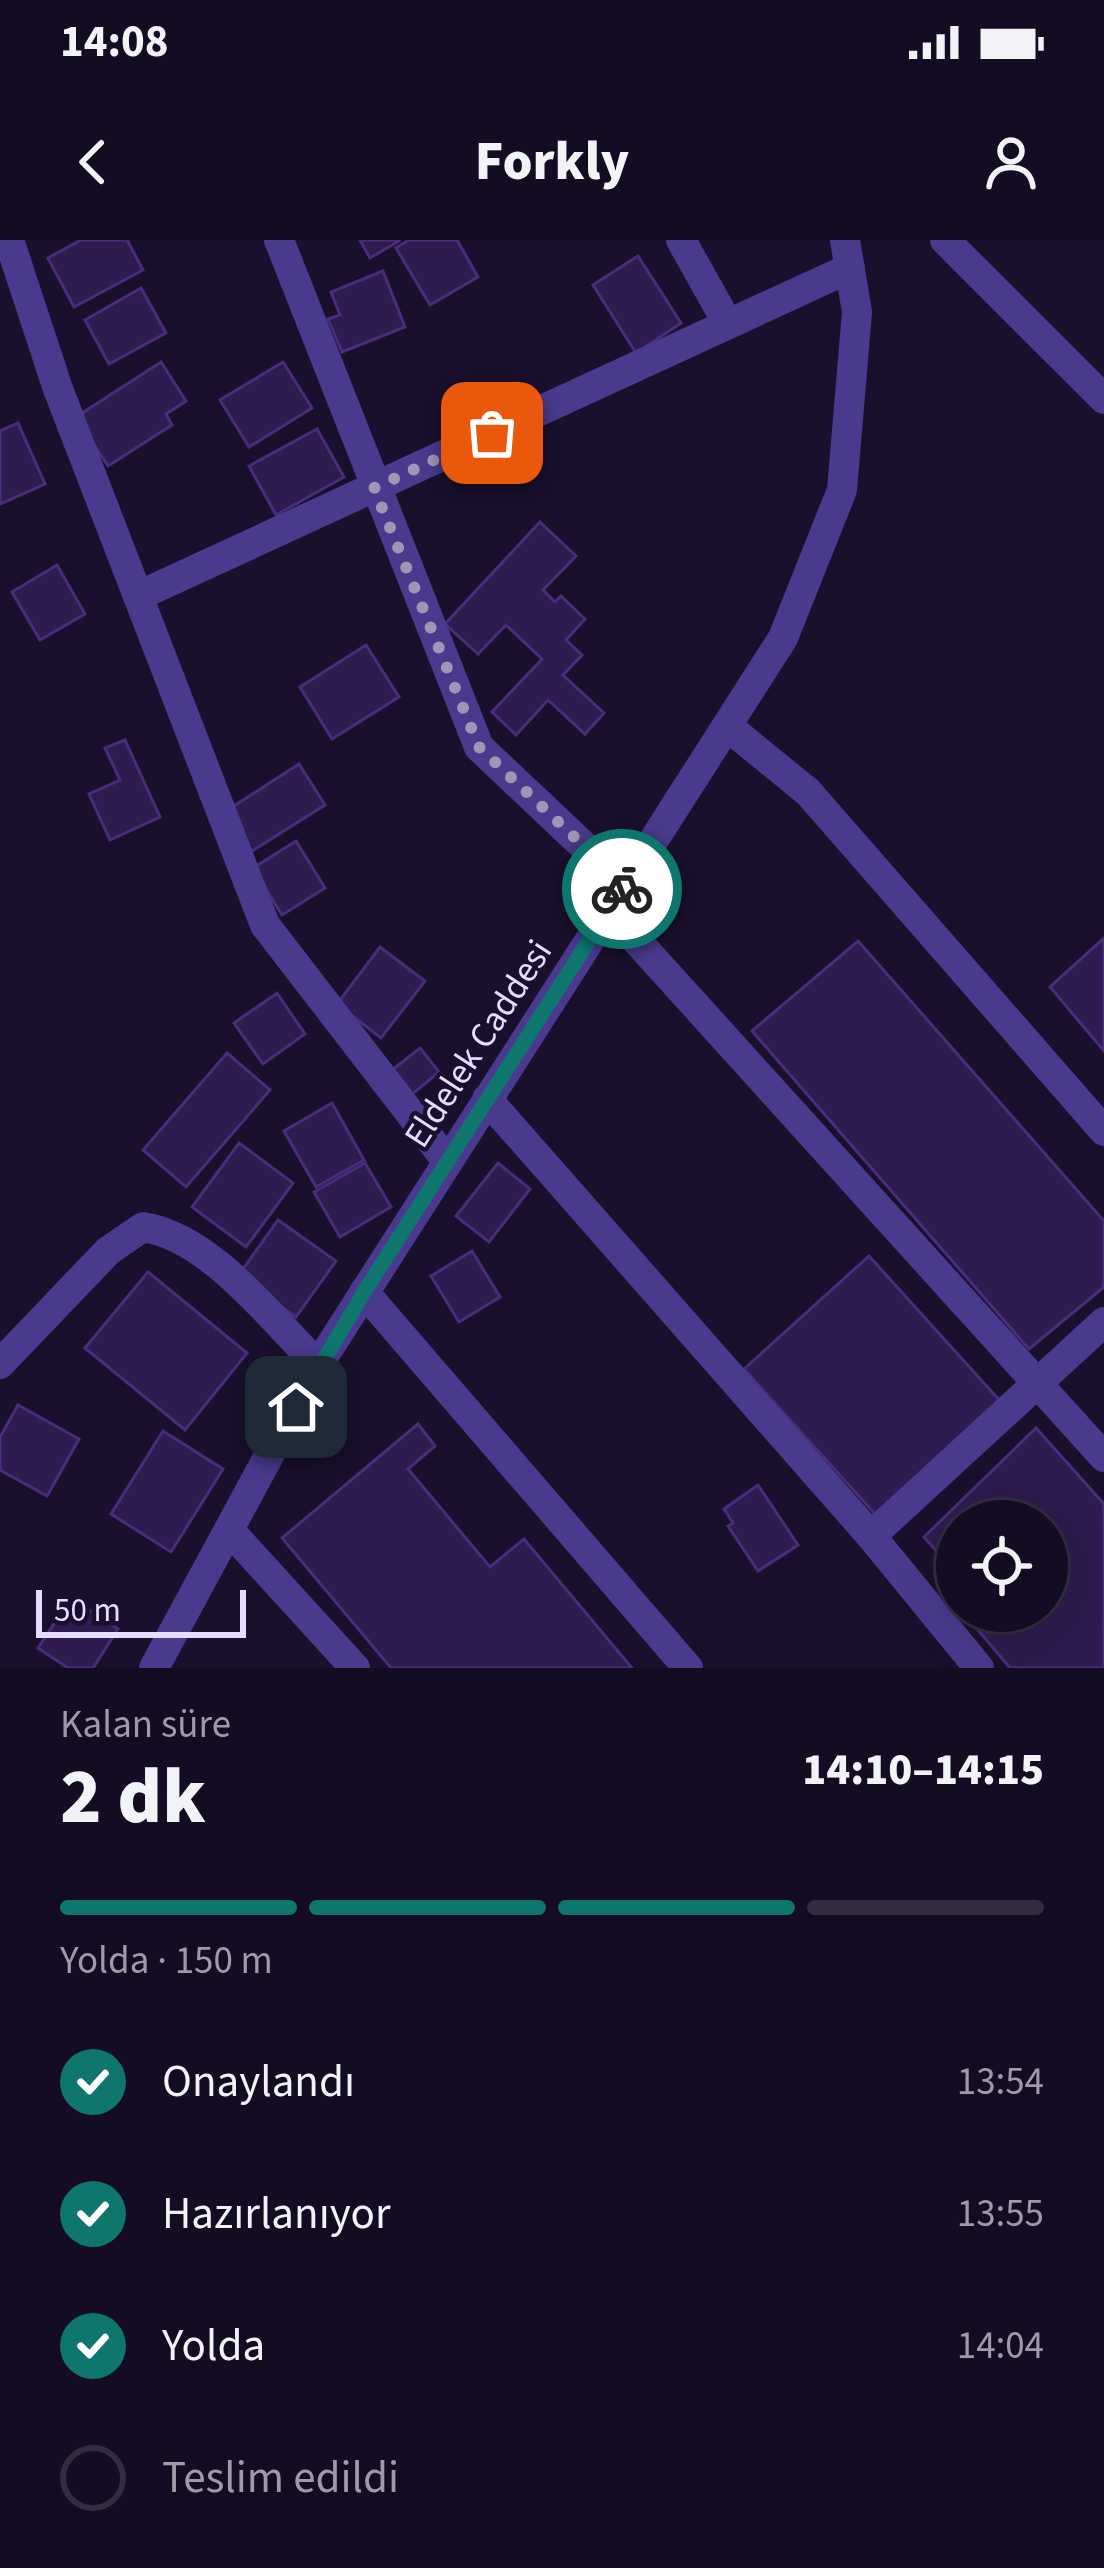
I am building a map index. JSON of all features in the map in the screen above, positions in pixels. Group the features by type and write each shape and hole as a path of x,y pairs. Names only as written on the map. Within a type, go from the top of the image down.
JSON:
{"street":[{"path":"9,240 58,389 265,926 447,1161"},
{"path":"279,240 479,747 617,897 1034,1384 1104,1457"},
{"path":"681,240 728,324"},
{"path":"945,240 1104,399"},
{"path":"138,596 728,324 848,254"},
{"name":"Eldelek Caddesi","path":"154,1668 318,1365 784,638 842,490 857,312 848,254"},
{"path":"727,725 808,792 1104,1131"},
{"path":"487,1099 871,1536 979,1668"},
{"path":"0,1364 107,1251 143,1227 166,1230 203,1252 318,1365"},
{"path":"364,1292 688,1668"},
{"path":"871,1536 1104,1322"},
{"path":"231,1532 355,1668"}],"building":[{"path":"81,240 127,240 143,270 74,307 48,258"},
{"path":"360,240 398,240 399,241 370,258"},
{"path":"409,240 457,240 478,277 430,305 396,248"},
{"path":"638,256 681,323 636,353 593,285"},
{"path":"383,271 405,327 342,352 328,319 340,315 331,292"},
{"path":"141,288 166,333 109,364 85,320"},
{"path":"161,362 186,401 166,414 172,425 108,466 76,417"},
{"path":"283,362 312,408 249,447 220,400"},
{"path":"18,423 45,484 0,504 0,431"},
{"path":"317,429 344,477 276,515 249,466"},
{"path":"540,522 576,556 543,590 555,602 561,596 585,619 566,640 582,655 563,675 604,713 585,734 548,700 516,735 492,712 542,659 506,625 478,654 445,624"},
{"path":"57,565 85,614 40,640 12,592"},
{"path":"366,645 399,697 332,739 300,687"},
{"path":"125,740 160,817 110,840 89,794 120,780 105,748"},
{"path":"299,764 325,805 252,851 226,811"},
{"path":"296,841 325,888 282,915 253,868"},
{"path":"1104,938 1104,1051 1050,987"},
{"path":"858,941 1104,1221 1104,1287 1029,1349 752,1031"},
{"path":"380,947 425,981 381,1038 337,1004"},
{"path":"277,993 305,1034 263,1064 234,1023"},
{"path":"420,1048 439,1072 411,1095 392,1070"},
{"path":"227,1053 270,1090 186,1187 143,1150"},
{"path":"332,1103 364,1160 316,1187 284,1131"},
{"path":"239,1143 293,1183 246,1247 192,1207"},
{"path":"365,1163 391,1207 340,1237 314,1192"},
{"path":"498,1163 530,1189 489,1242 456,1216"},
{"path":"278,1220 336,1261 296,1317 238,1276"},
{"path":"472,1251 500,1297 459,1322 431,1276"},
{"path":"869,1256 1000,1401 875,1514 744,1369"},
{"path":"148,1272 247,1353 185,1430 85,1348"},
{"path":"18,1405 79,1439 47,1496 0,1470 0,1437"},
{"path":"418,1424 435,1446 408,1469 490,1567 524,1539 632,1668 391,1668 282,1538"},
{"path":"1036,1428 1104,1504 1104,1668 1010,1668 980,1632 1068,1632 1068,1500 962,1500"},
{"path":"163,1431 223,1469 171,1552 111,1514"},
{"path":"758,1485 798,1545 758,1571 728,1526 733,1523 724,1509"},
{"path":"936,1525 936,1550 924,1537"},
{"path":"71,1598 118,1629 93,1668 68,1668 38,1648"}],"way so far":[{"path":"492,433 374,488 479,747 625,885 622,889"}],"route":[{"path":"296,1407 318,1365 622,889"}]}
